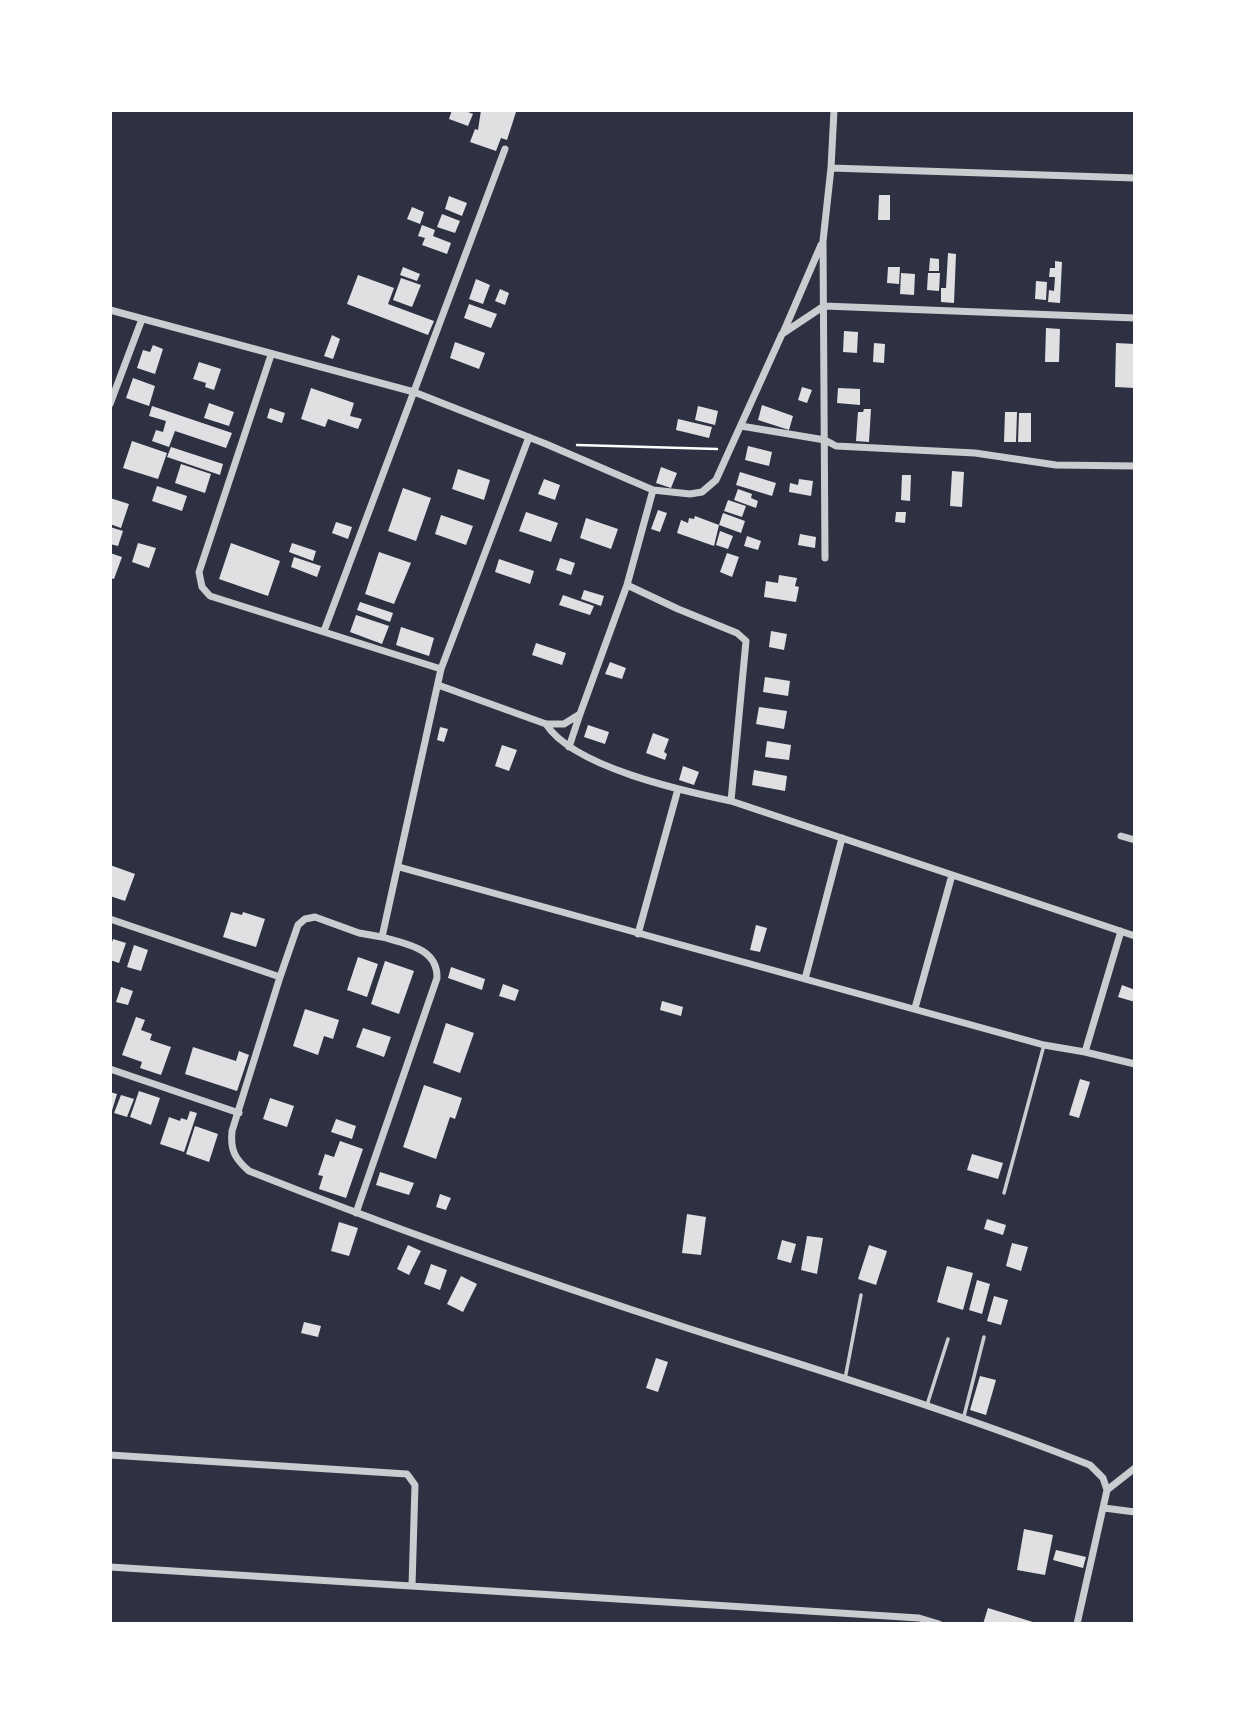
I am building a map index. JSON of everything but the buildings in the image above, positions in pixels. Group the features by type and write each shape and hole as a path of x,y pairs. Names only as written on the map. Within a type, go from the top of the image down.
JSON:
{"street":[{"path":"825,558 822,241 831,168 834,110"},
{"path":"324,631 505,149"},
{"path":"831,168 1135,178"},
{"path":"110,310 414,392 653,490 678,495 702,492 716,480 822,241"},
{"path":"782,334 824,306 1135,318"},
{"path":"110,404 142,318"},
{"path":"271,355 199,572 204,591 211,596 441,669"},
{"path":"741,426 825,440 836,446 975,453 1056,466 1135,466"},
{"path":"382,937 441,669 529,437"},
{"path":"569,747 627,584 653,490"},
{"path":"627,584 678,610 737,633 746,641 732,801"},
{"path":"438,685 546,724 564,724 580,714"},
{"path":"546,724 553,735 590,759 678,789 732,801 1135,936"},
{"path":"638,934 678,789"},
{"path":"1121,836 1135,840"},
{"path":"805,979 842,838"},
{"path":"399,867 1044,1045 1135,1064"},
{"path":"915,1008 952,875"},
{"path":"356,1213 437,978 437,970 429,953 315,918 305,919 298,925 280,977 232,1131 231,1149 249,1171 356,1213 680,1325 964,1417 1090,1465 1103,1478 1107,1490 1077,1624"},
{"path":"110,919 280,977"},
{"path":"1085,1052 1121,931"},
{"path":"110,1069 239,1113"},
{"path":"110,1455 407,1474 415,1485 412,1586"},
{"path":"1107,1490 1135,1468"},
{"path":"1104,1508 1135,1512"},
{"path":"110,1567 919,1618 939,1624"}],"lane":[{"path":"1004,1193 1044,1045"},
{"path":"845,1379 861,1295"},
{"path":"964,1417 984,1337"},
{"path":"927,1405 948,1339"}],"path":[{"path":"567,445 730,449"}]}
